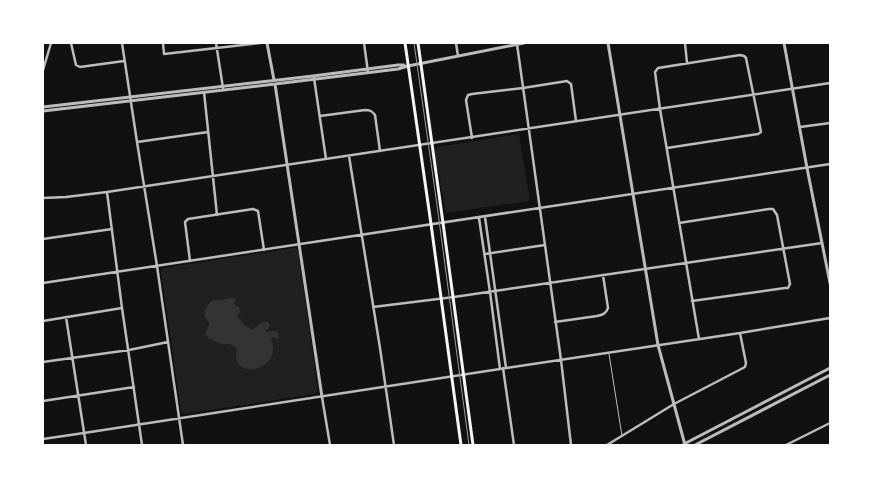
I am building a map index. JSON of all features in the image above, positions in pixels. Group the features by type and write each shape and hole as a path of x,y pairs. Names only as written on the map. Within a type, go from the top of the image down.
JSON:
{"main road":[{"path":"405,43 461,445"},
{"path":"418,43 444,223 473,445"}],"street":[{"path":"43,70 51,43"},
{"path":"71,43 76,65 80,67 124,61"},
{"path":"122,43 183,445"},
{"path":"162,43 164,54 260,43"},
{"path":"216,43 223,91"},
{"path":"267,43 288,165 330,445"},
{"path":"364,43 368,71"},
{"path":"456,43 458,56"},
{"path":"43,107 203,90 223,91 275,84 345,71 368,71 398,65 408,66 524,43"},
{"path":"608,43 658,345 684,445 830,368"},
{"path":"685,43 687,63"},
{"path":"784,43 830,284"},
{"path":"517,44 561,360 571,445"},
{"path":"667,148 758,134 761,132 746,58 744,56 740,55 658,68 655,72 660,108 698,339"},
{"path":"43,111 130,101 222,86 314,77"},
{"path":"314,77 326,159"},
{"path":"472,138 466,100 468,96 472,94 567,81 571,84 576,121"},
{"path":"43,198 107,192 830,83"},
{"path":"203,90 217,214"},
{"path":"320,116 364,110 372,111 375,115 380,151"},
{"path":"800,127 830,123"},
{"path":"137,142 208,132"},
{"path":"349,156 394,445"},
{"path":"43,283 830,164"},
{"path":"107,192 142,445"},
{"path":"190,261 184,222 188,219 217,214 253,209 258,210 264,250"},
{"path":"679,223 773,209 777,215 790,284 788,288 692,301"},
{"path":"485,217 503,368"},
{"path":"479,218 514,445"},
{"path":"43,239 112,230"},
{"path":"373,307 441,299 822,243"},
{"path":"485,254 545,245"},
{"path":"555,322 603,315 607,312 608,308 603,275"},
{"path":"43,321 122,308"},
{"path":"66,317 86,445"},
{"path":"43,439 830,318"},
{"path":"607,445 674,404 745,367 746,363 740,333"},
{"path":"43,362 129,350 168,342"},
{"path":"695,445 830,375"},
{"path":"43,401 134,387"},
{"path":"786,445 830,423"}],"lane":[{"path":"609,352 622,436"}],"shaded area":[{"path":"519,134 530,201 446,213 435,152 437,147"},
{"path":"296,248 298,251 318,390 317,392 314,394 185,414 183,413 181,411 161,272 163,268"},
{"path":"228,298 236,299 234,304 240,308 241,313 238,314 237,317 245,326 252,329 262,322 268,322 270,326 265,332 277,331 279,339 272,337 271,339 273,349 271,358 266,364 259,368 244,368 239,364 236,357 237,348 230,344 221,344 205,335 209,324 205,317 205,309 210,302 214,300"}],"railway":[{"path":"414,43 469,445"}]}
